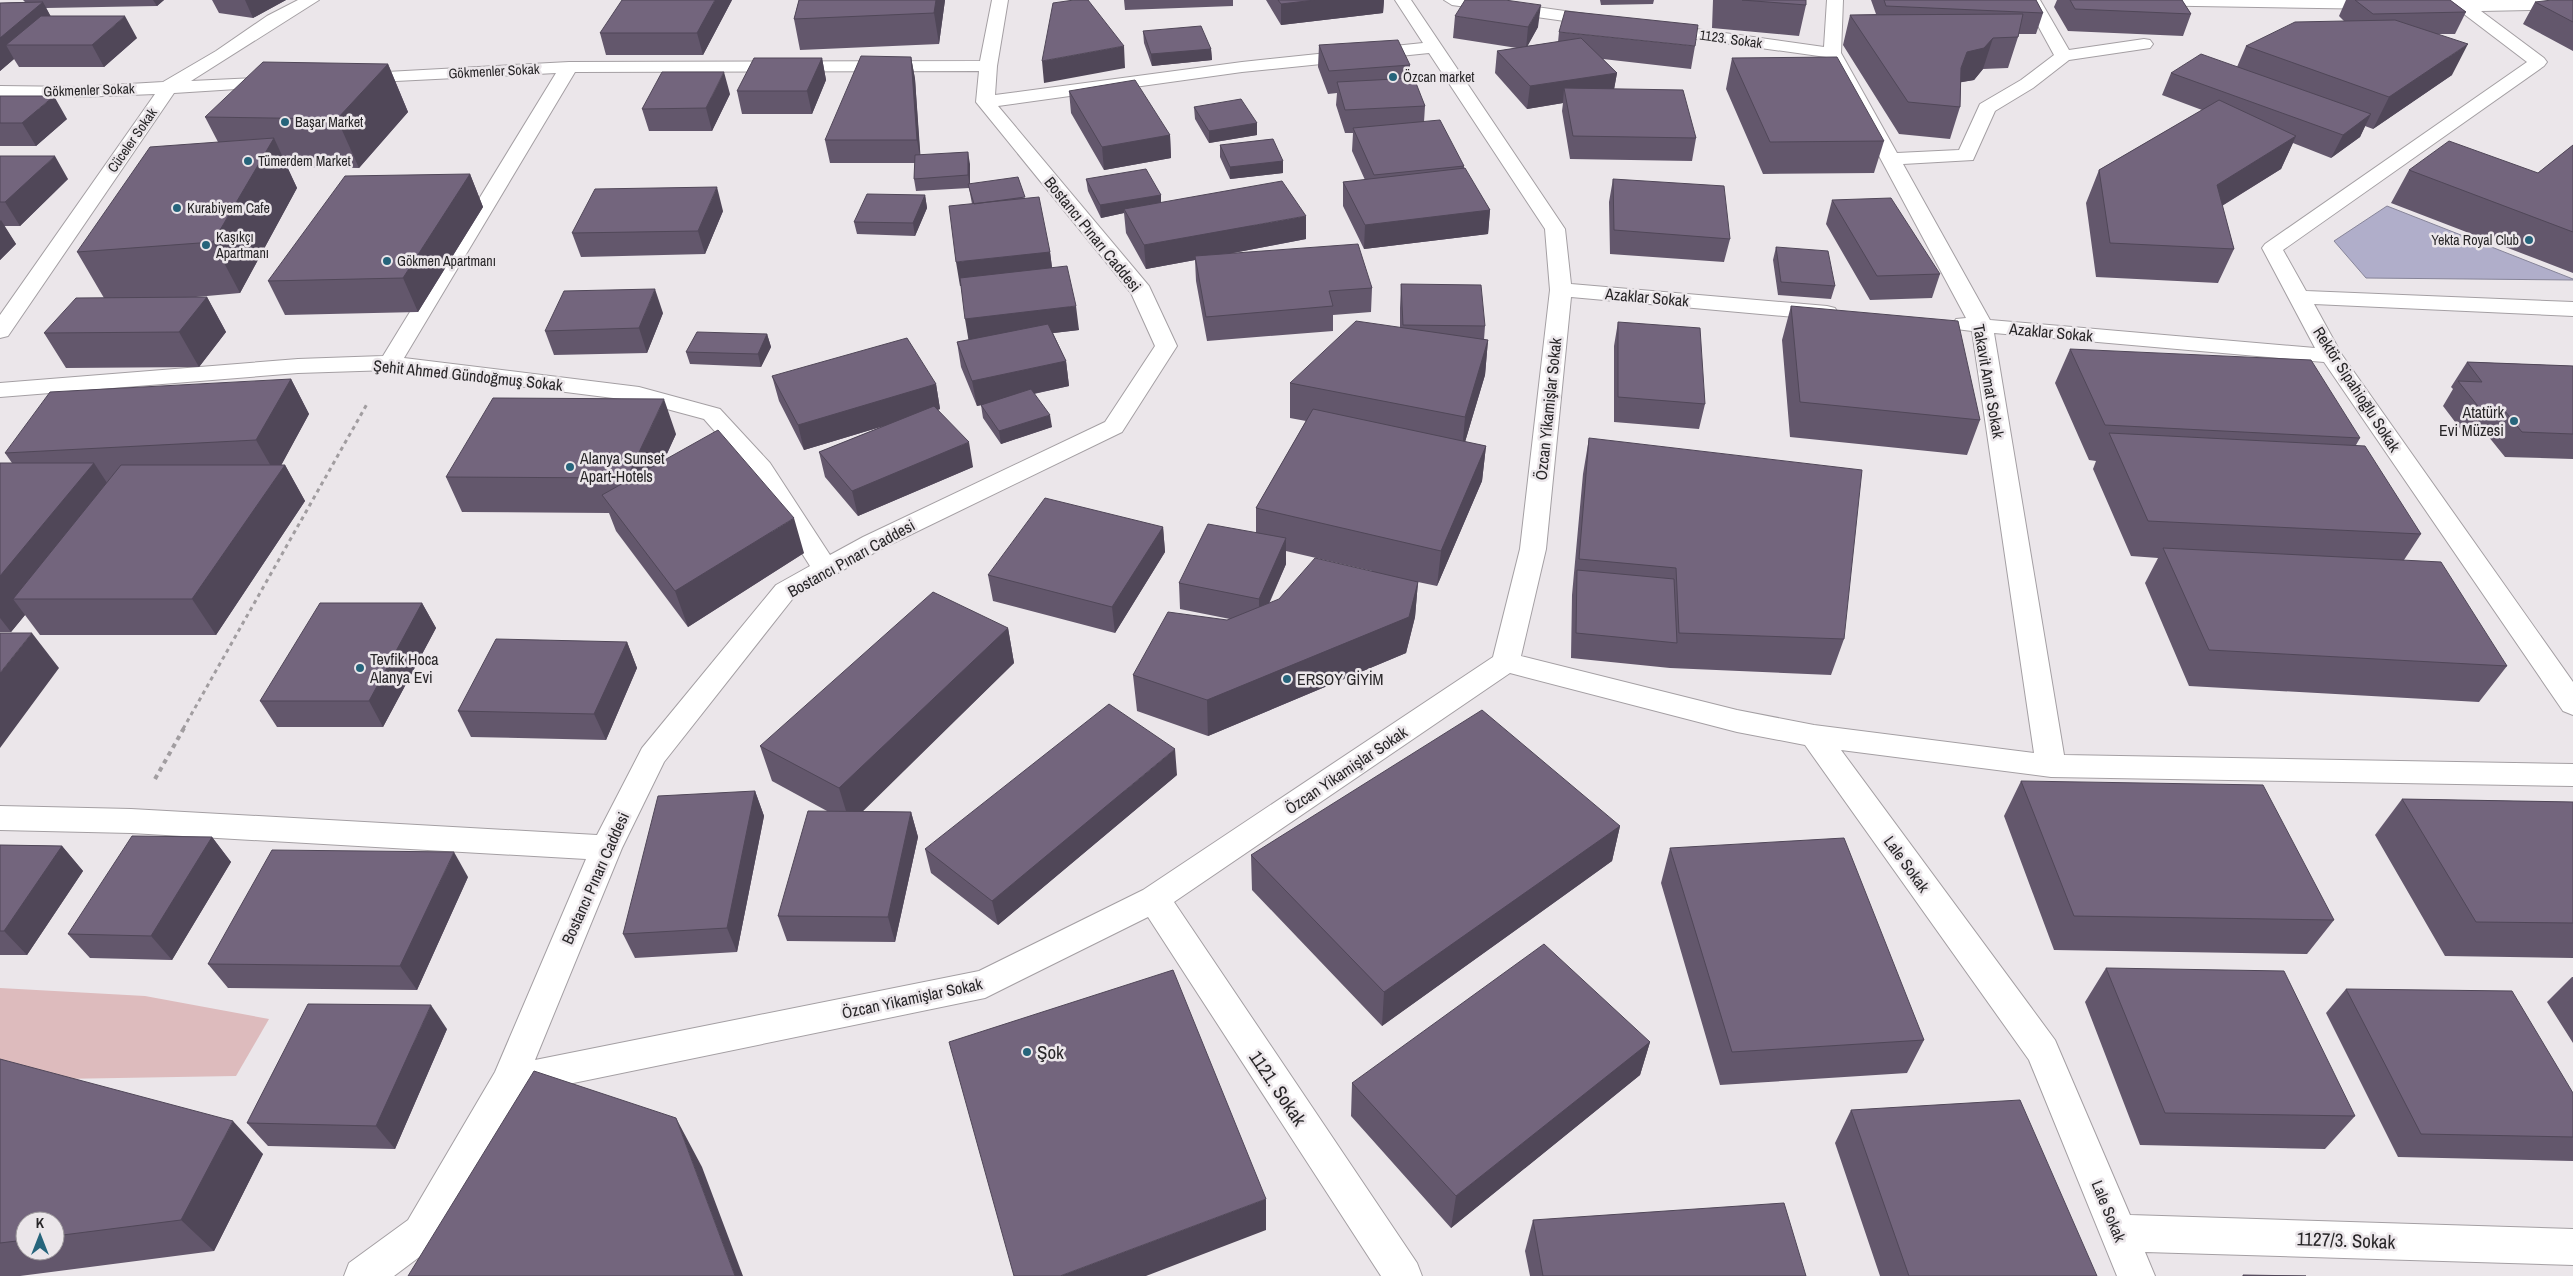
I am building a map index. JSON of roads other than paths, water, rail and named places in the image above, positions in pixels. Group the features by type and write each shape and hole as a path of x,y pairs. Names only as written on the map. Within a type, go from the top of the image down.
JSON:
{"street":[{"name":"Cüceler Sokak","path":"0,331 169,86 222,56 273,20 311,0"},
{"path":"1000,0 988,66 985,102 1242,67 1434,46"},
{"name":"Özcan Yikamişlar Sokak","path":"509,1081 985,984 1154,899 1506,662 1533,549 1561,290 1555,229 1403,0"},
{"path":"1452,0 1618,23"},
{"path":"1832,53 1835,0"},
{"path":"2032,0 2064,56"},
{"path":"2134,0 2396,5"},
{"path":"2455,4 2573,4"},
{"name":"Rektör Sipahioğlu Sokak","path":"2455,4 2538,62 2272,248 2331,356 2573,704"},
{"name":"1123. Sokak","path":"1647,27 1832,53"},
{"path":"1890,159 1966,156 1987,108 2028,84 2064,56 2144,44"},
{"name":"Takavit Amat Sokak","path":"1832,53 1982,326 2051,766"},
{"name":"Gökmenler Sokak","path":"340,79 570,66 988,66"},
{"path":"390,363 570,66"},
{"name":"Gökmenler Sokak","path":"0,91 78,92 169,86 291,82"},
{"name":"Bostancı Pınarı Caddesi","path":"363,1276 421,1233 509,1081 606,848 652,756 785,591 872,543 1114,428 1166,346 1141,292 985,102"},
{"name":"Azaklar Sokak","path":"1561,290 1843,314"},
{"path":"2299,297 2573,309"},
{"name":"Azaklar Sokak","path":"1942,322 2331,356"},
{"name":"Şehit Ahmed Gündoğmuş Sokak","path":"0,390 298,366 390,363 639,394 712,414 761,469 826,569"},
{"path":"1506,662 1737,721 1814,736 2051,766 2573,775"},
{"path":"2545,666 2573,668"},
{"name":"Lale Sokak","path":"1814,736 2043,1051 2136,1276"},
{"path":"0,818 131,821 606,848"},
{"name":"1121. Sokak","path":"1154,899 1403,1276"},
{"name":"1127/3. Sokak","path":"2118,1233 2573,1246"}],"water":[{"path":"2387,206 2573,280 2366,278 2334,241"}],"place":[{"name":"Özcan market","path":"1393,77"},
{"name":"Başar Market","path":"285,122"},
{"name":"Tümerdem Market","path":"248,161"},
{"name":"Kurabiyem Cafe","path":"177,208"},
{"name":"Yekta Royal Club","path":"2529,240"},
{"name":"Kaşıkçı Apartmanı","path":"206,245"},
{"name":"Gökmen Apartmanı","path":"387,261"},
{"name":"Atatürk Evi Müzesi","path":"2514,421"},
{"name":"Alanya Sunset Apart-Hotels","path":"570,467"},
{"name":"Tevfik Hoca Alanya Evi","path":"360,668"},
{"name":"ERSOY GİYİM","path":"1287,679"},
{"name":"Şok","path":"1027,1052"}]}
